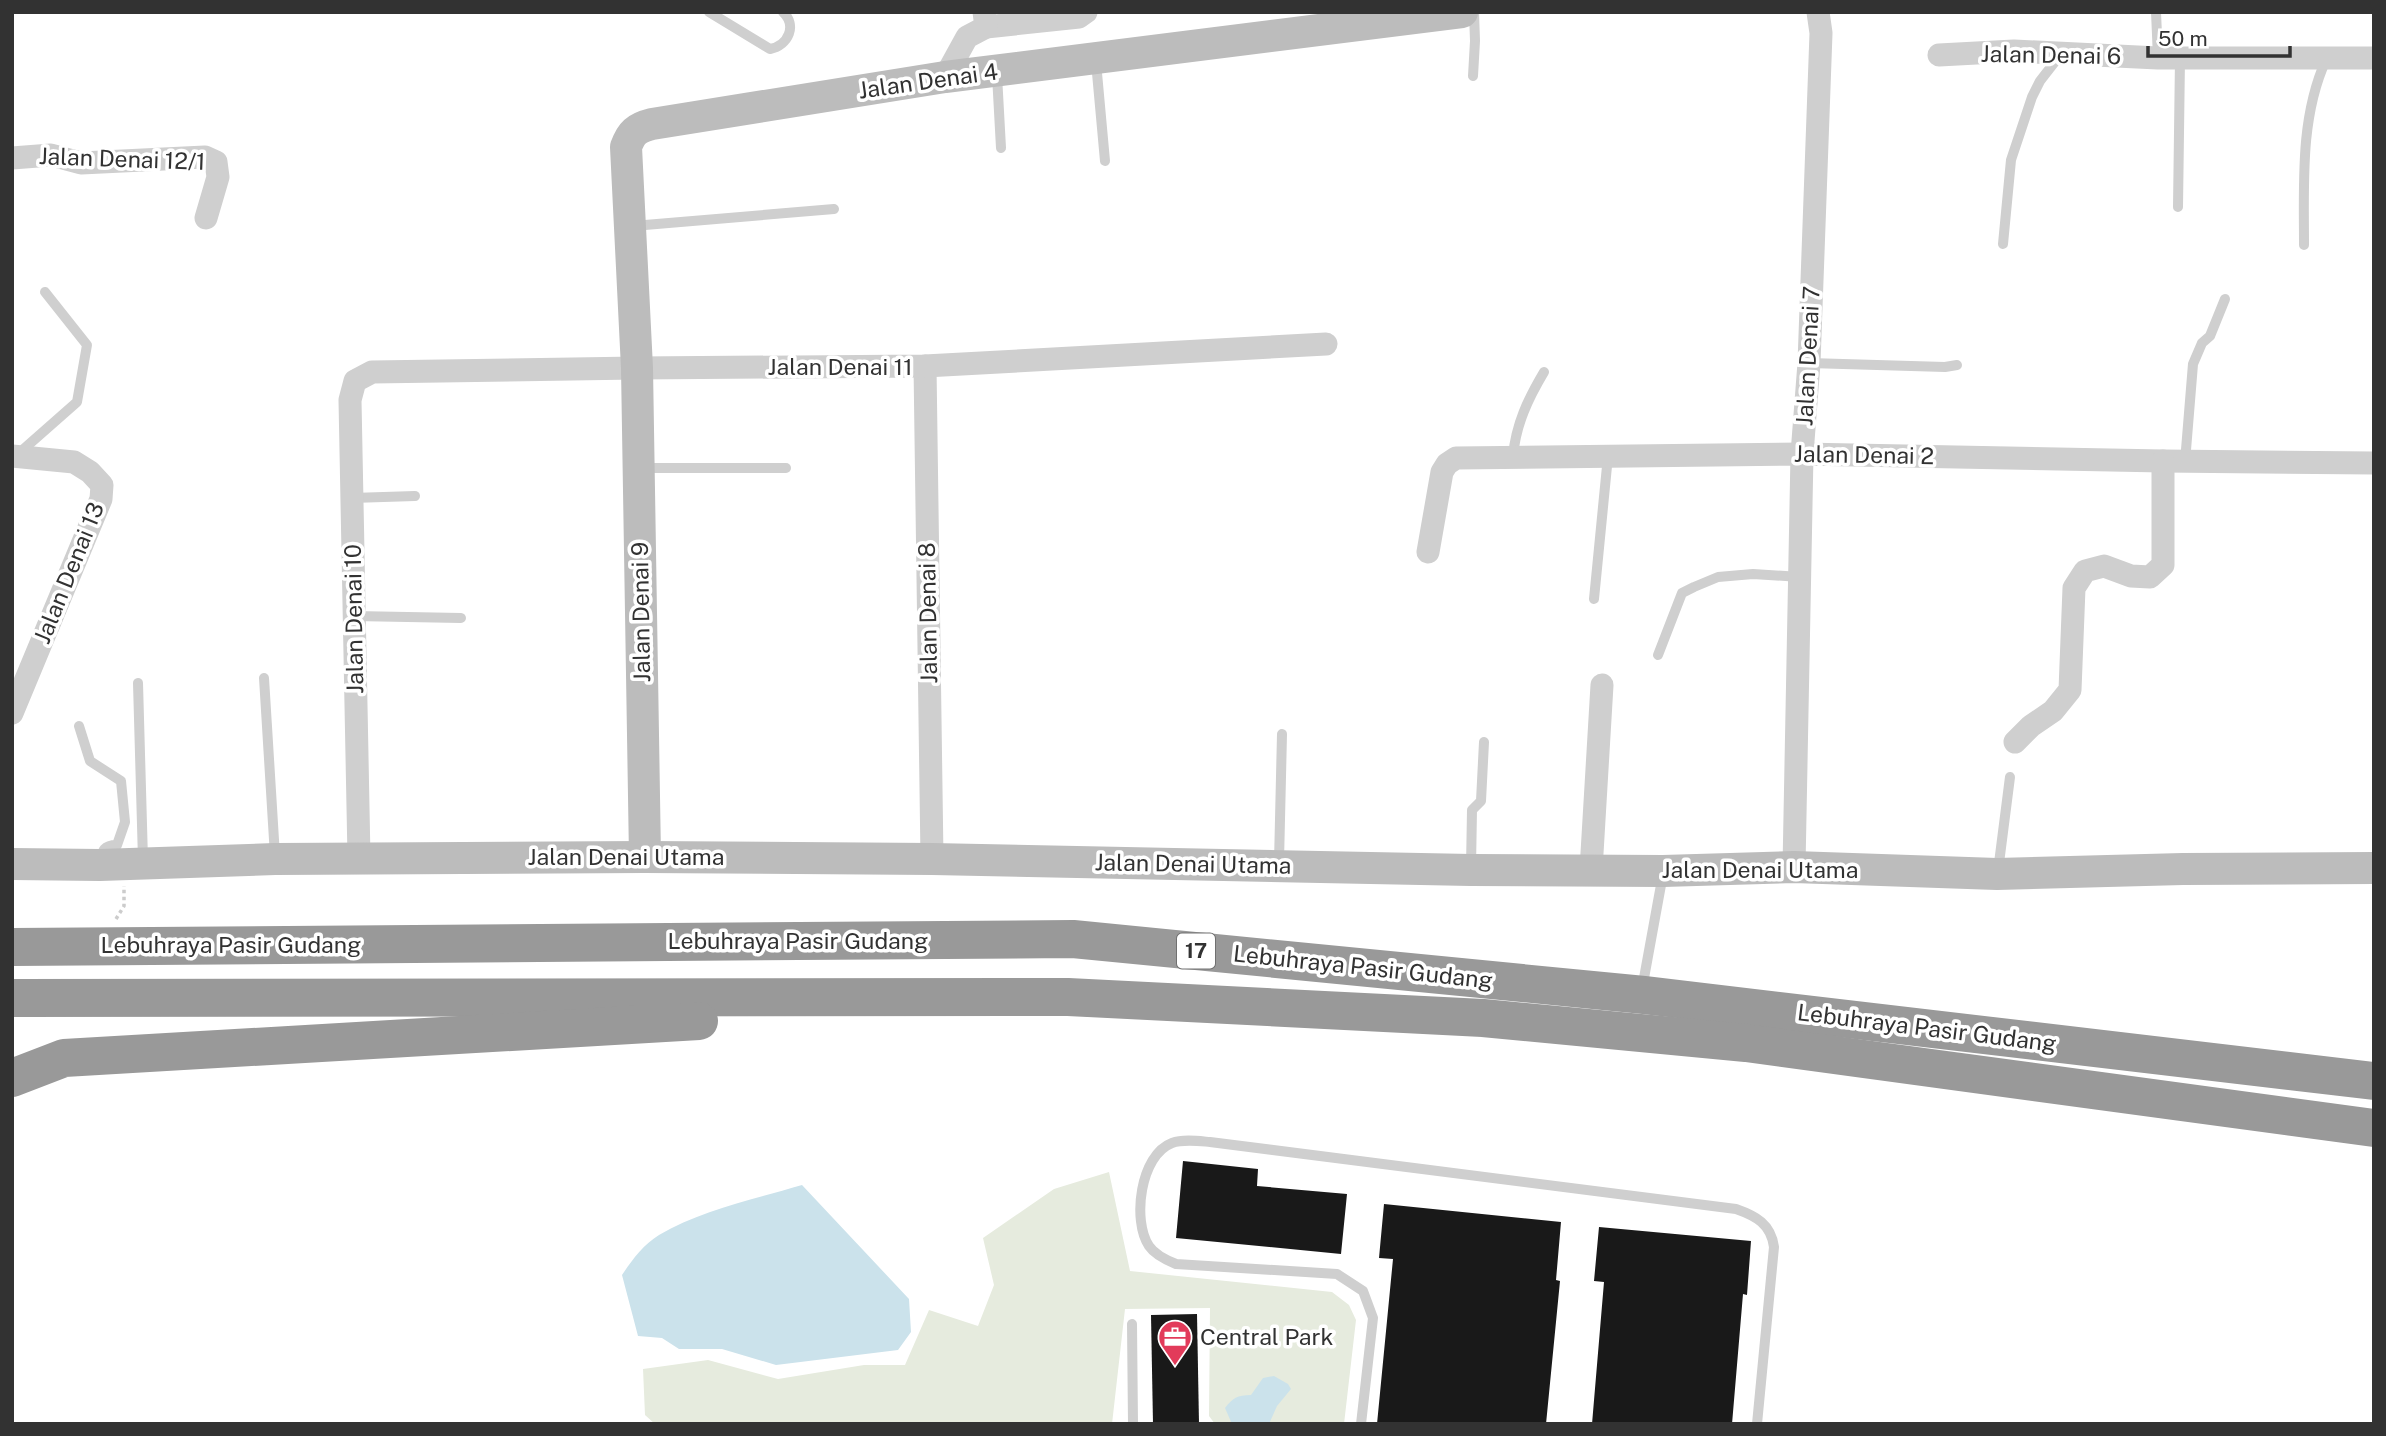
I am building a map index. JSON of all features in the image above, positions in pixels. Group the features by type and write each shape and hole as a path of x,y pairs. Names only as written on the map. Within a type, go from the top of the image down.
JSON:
{"highway":[{"name":"Lebuhraya Pasir Gudang","path":"12,947 1073,939 1641,995 2374,1081"},
{"name":"Lebuhraya Pasir Gudang","path":"12,998 1068,997 1483,1018 1732,1042 2374,1128"},
{"path":"12,1078 64,1058 547,1031 1068,997"}],"street":[{"path":"946,77 967,37 985,19 1079,17 1086,12"},
{"name":"Jalan Denai 4","path":"637,368 626,148 631,134 639,127 946,77 1096,59 1391,17 1462,12"},
{"name":"Jalan Denai 7","path":"1794,867 1802,454 1809,363 1821,33 1818,12"},
{"name":"Jalan Denai 6","path":"1938,54 2014,51 2169,58 2374,58"},
{"name":"Jalan Denai 12/1","path":"12,158 51,155 81,163 205,157 216,162 218,177 206,218"},
{"name":"Jalan Denai 11","path":"355,382 372,372 925,366 1326,344"},
{"name":"Jalan Denai 8","path":"925,366 932,859"},
{"name":"Jalan Denai 9","path":"637,368 645,856"},
{"name":"Jalan Denai 10","path":"355,382 350,400 359,858"},
{"name":"Jalan Denai 2","path":"1428,552 1438,483 1447,464 1456,458 1802,454 2374,463"},
{"name":"Jalan Denai 13","path":"12,713 101,499 102,485 90,472 74,462 14,456"},
{"path":"2015,742 2031,726 2053,711 2070,690 2074,588 2085,571 2104,566 2131,576 2150,577 2163,565 2174,461"},
{"path":"1591,870 1602,685"},
{"name":"Jalan Denai Utama","path":"12,864 645,856 1471,870 1663,871 1794,867 1997,874 2374,868"}],"lane":[{"path":"709,12 770,49 783,43 792,27 783,12"},
{"path":"1473,76 1474,12"},
{"path":"2156,12 2169,58 2178,207"},
{"path":"2003,244 2011,160 2032,97 2040,81 2061,54"},
{"path":"1096,59 1105,162"},
{"path":"2304,245 2307,128 2312,92 2326,60"},
{"path":"997,72 1002,148"},
{"path":"630,226 834,209"},
{"path":"14,456 77,402 86,345 45,292"},
{"path":"2174,461 2193,364 2202,343 2210,336 2225,299"},
{"path":"1809,363 1945,367 1958,365"},
{"path":"1513,456 1515,436 1522,413 1544,372"},
{"path":"1594,599 1608,456"},
{"path":"639,468 786,468"},
{"path":"352,498 415,496"},
{"path":"1658,654 1682,593 1718,578 1753,574 1800,577"},
{"path":"354,616 461,618"},
{"path":"264,678 275,859"},
{"path":"121,864 138,683"},
{"path":"79,726 90,761 121,780 125,822 117,845 108,845 102,850 121,864"},
{"path":"1279,865 1282,734"},
{"path":"1471,870 1472,810 1481,801 1484,742"},
{"path":"1997,874 2010,777"},
{"path":"1641,995 1663,871"},
{"path":"1361,1424 1373,1318 1363,1291 1336,1274 1176,1264 1162,1258 1149,1247 1143,1234 1142,1190 1147,1168 1158,1153 1171,1143 1210,1142 1736,1209 1756,1216 1773,1236 1774,1247 1757,1424"},
{"path":"1132,1324 1133,1424"}],"path":[{"path":"116,919 124,906 121,864"}],"shaded area":[{"path":"1109,1172 1130,1271 1332,1292 1349,1305 1356,1320 1344,1424 1215,1424 1209,1416 1210,1308 1125,1309 1112,1424 655,1424 645,1415 643,1369 708,1360 778,1379 864,1365 905,1365 929,1310 978,1326 994,1285 983,1238 1054,1189"}],"water":[{"path":"802,1185 909,1299 911,1332 898,1350 776,1365 722,1349 679,1349 662,1338 638,1336 622,1275 648,1243 692,1219"},
{"path":"1274,1376 1288,1384 1291,1389 1277,1406 1269,1424 1232,1424 1225,1408 1239,1396 1251,1395 1263,1378"}],"building":[{"path":"1183,1161 1258,1169 1257,1186 1347,1194 1341,1254 1176,1238"},
{"path":"1384,1204 1561,1222 1556,1280 1560,1281 1546,1424 1377,1424 1393,1259 1379,1258"},
{"path":"1599,1227 1751,1241 1747,1295 1743,1294 1732,1424 1592,1424 1604,1282 1594,1281"},
{"name":"Central Park","path":"1197,1314 1199,1424 1153,1424 1151,1315"}],"place":[{"name":"Central Park","path":"1175,1367"}]}
